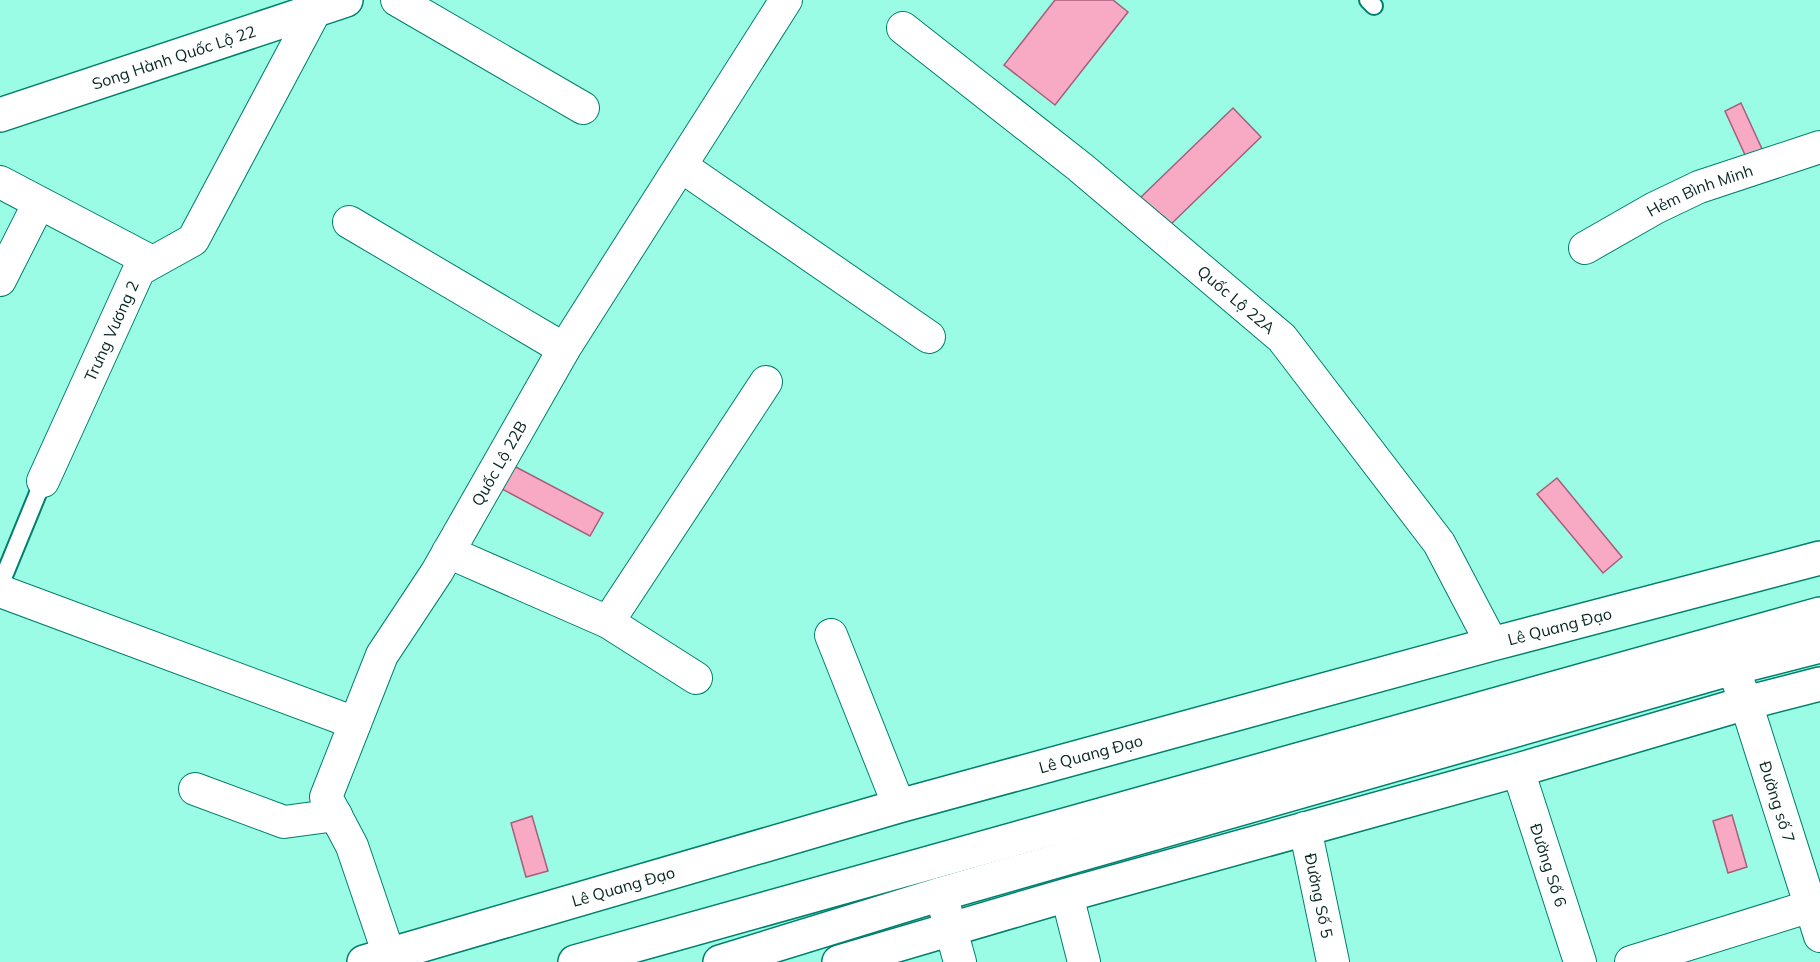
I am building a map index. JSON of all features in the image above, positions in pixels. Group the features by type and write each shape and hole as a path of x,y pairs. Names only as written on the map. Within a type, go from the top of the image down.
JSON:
{"main road":[{"name":"Song Hành Quốc Lộ 22","path":"0,115 346,0"},
{"name":"Lê Quang Đạo","path":"377,958 899,806 1491,644 1820,558"},
{"path":"575,962 1820,614"},
{"path":"720,962 941,894 1733,668 1820,646"},
{"path":"847,961 1067,895 1820,684"}],"street":[{"path":"397,0 583,108"},
{"name":"Quốc Lộ 22B","path":"377,958 352,846 326,797 382,655 448,552 564,349 786,0"},
{"name":"Trưng Vương 2","path":"43,481 139,270 193,240 315,11"},
{"name":"Quốc Lộ 22A","path":"903,28 1080,167 1282,338 1439,543 1491,644"},
{"name":"Hẻm Bình Minh","path":"1585,248 1655,208 1700,187 1816,154"},
{"path":"681,166 928,337"},
{"path":"0,182 152,262"},
{"path":"0,280 39,203"},
{"path":"349,222 564,349"},
{"path":"608,622 766,382"},
{"path":"448,552 608,622 696,678"},
{"path":"1,582 355,723"},
{"path":"831,635 899,806"},
{"name":"Đường số 7","path":"1733,668 1820,936"},
{"name":"Đường Số 6","path":"1518,770 1580,962"},
{"path":"195,789 284,822 336,815"},
{"name":"Đường Số 5","path":"1305,828 1333,962"},
{"path":"941,894 960,962"},
{"path":"1067,895 1084,962"},
{"path":"1631,962 1811,906"},
{"path":"843,926 847,961"}],"lane":[{"name":"Trưng Vương 2","path":"1,582 43,481"}],"building":[{"path":"1055,0 1113,0 1128,12 1055,105 1004,65"},
{"path":"1741,103 1762,149 1746,157 1725,111"},
{"path":"1233,108 1261,137 1168,227 1140,198"},
{"path":"514,466 603,513 590,536 502,489"},
{"path":"1557,478 1622,557 1603,573 1537,494"},
{"path":"1732,815 1747,867 1728,873 1713,821"},
{"path":"532,816 548,871 526,877 511,823"}]}
